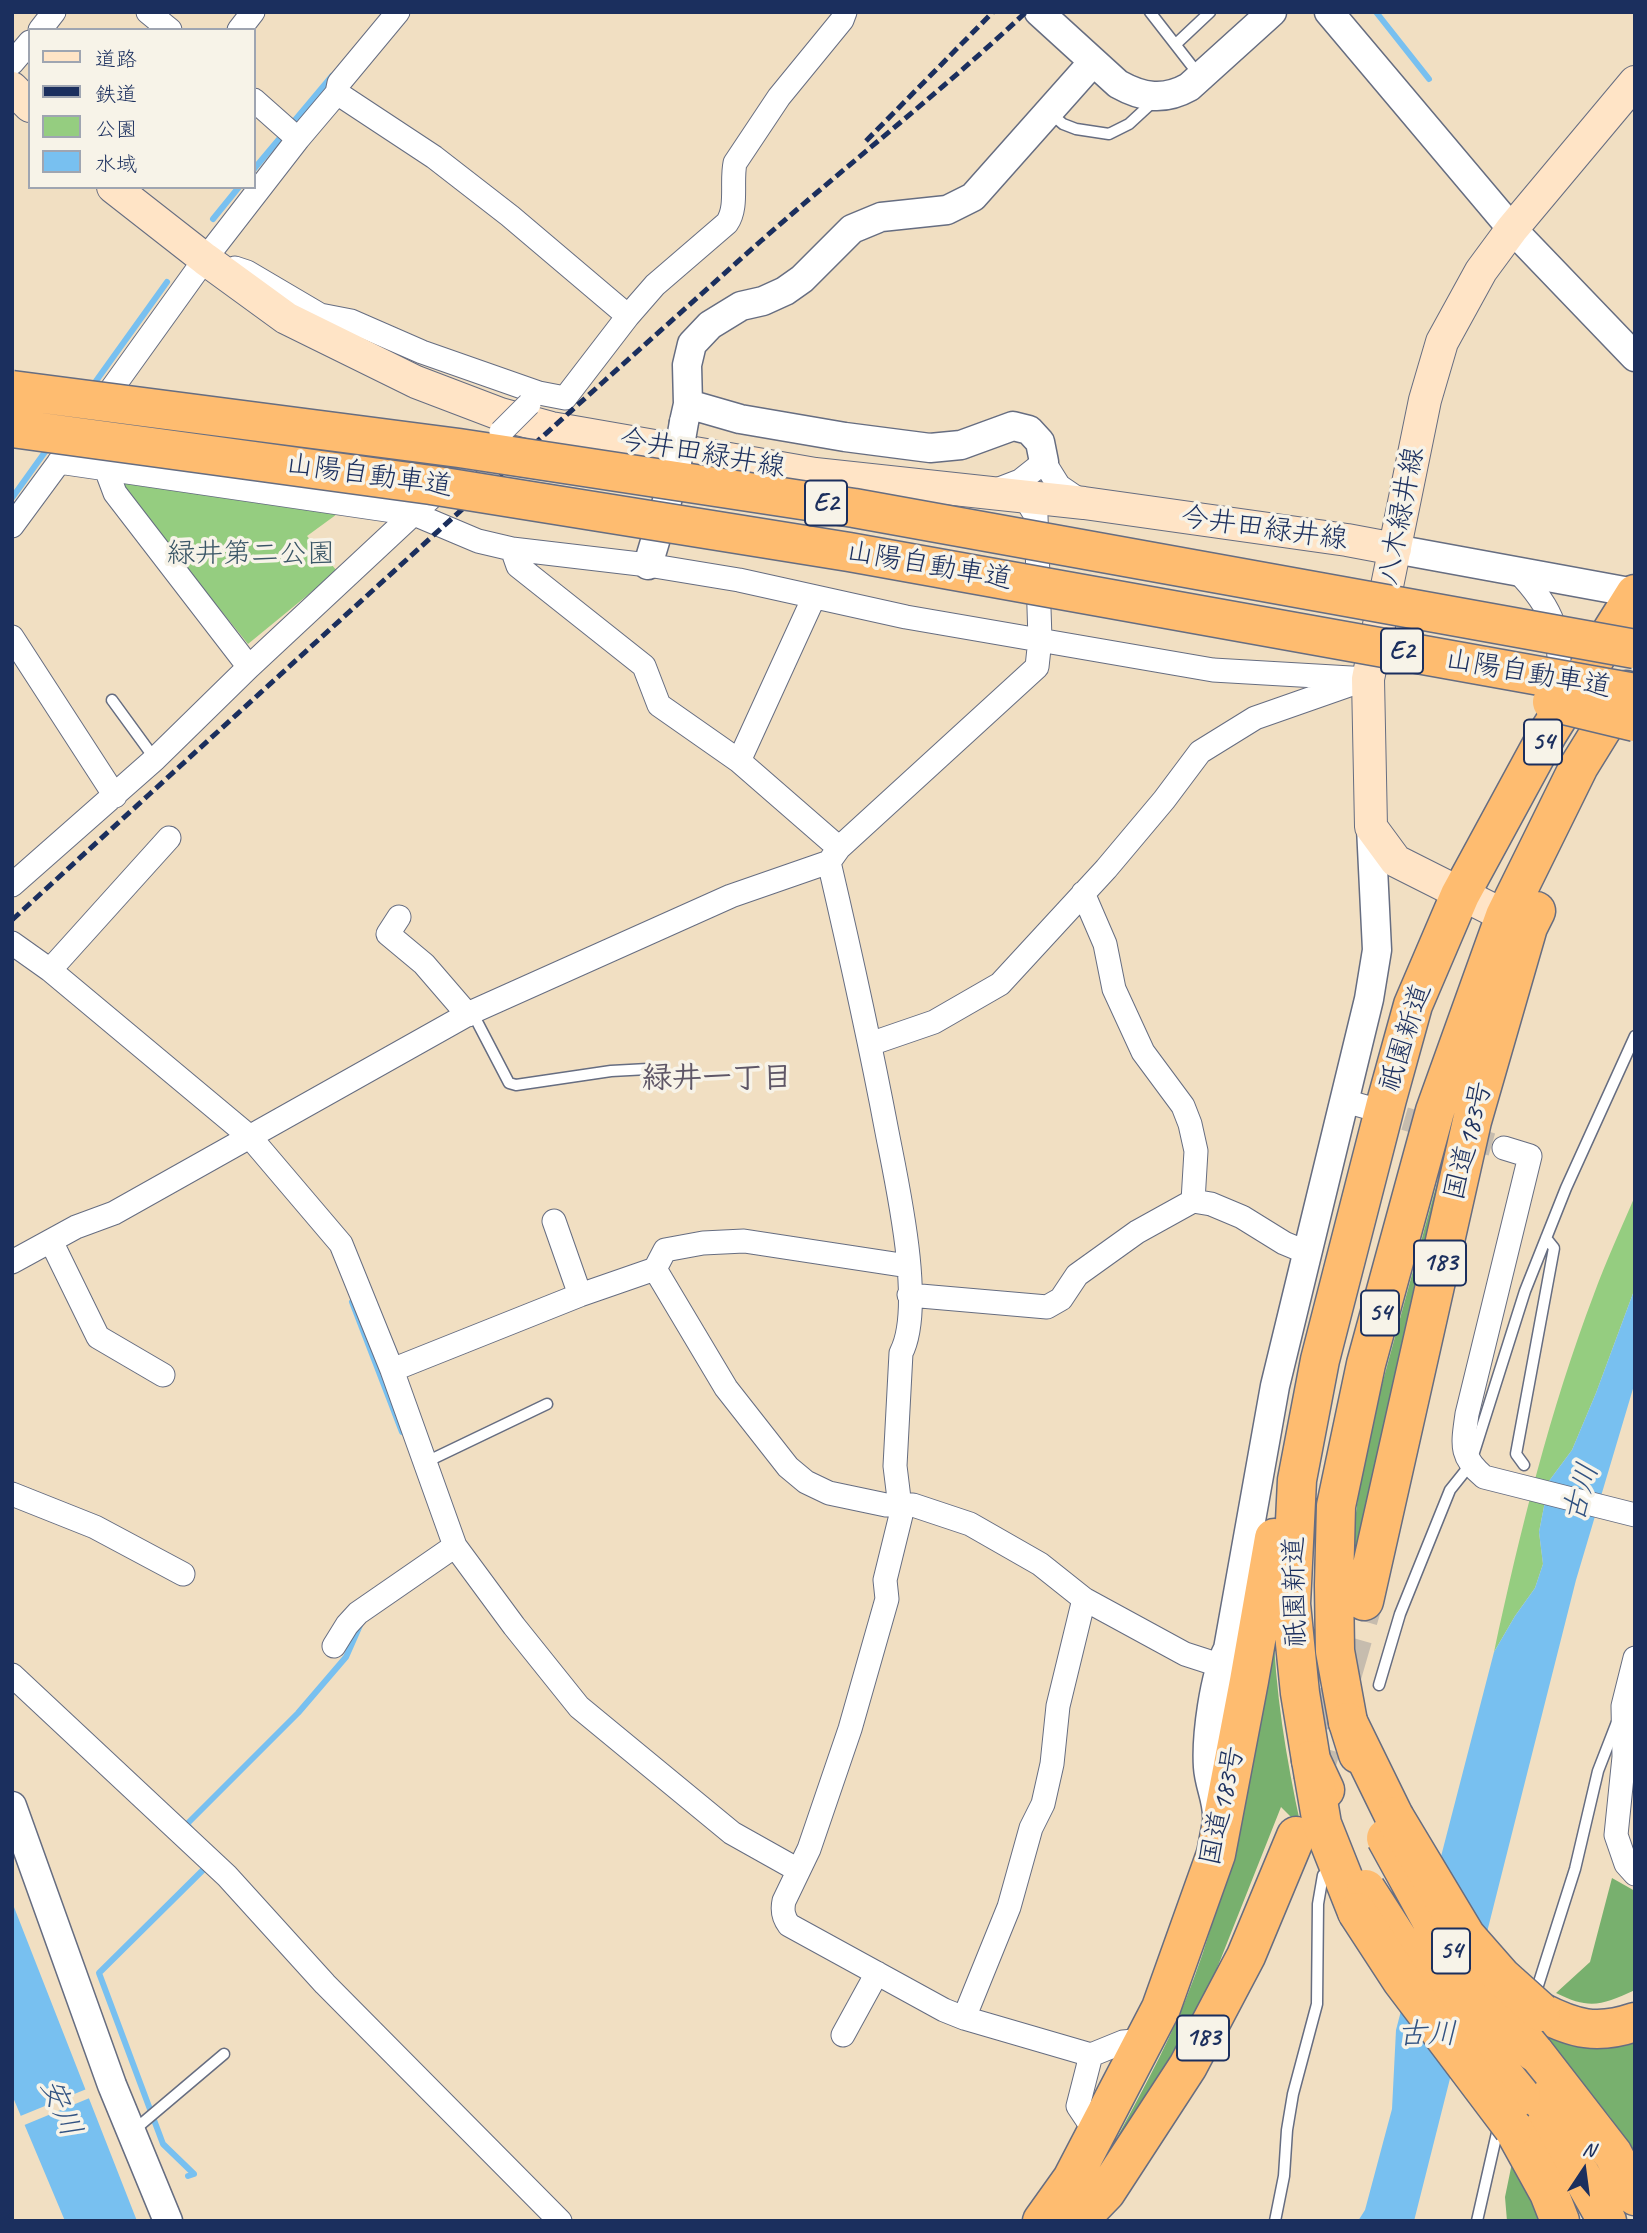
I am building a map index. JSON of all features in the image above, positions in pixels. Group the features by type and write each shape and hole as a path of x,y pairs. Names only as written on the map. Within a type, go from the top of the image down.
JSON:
{"highway":[{"name":"山陽自動車道","path":"12,390 459,448 854,508 1635,649"},
{"name":"山陽自動車道","path":"12,428 458,489 849,552 1635,693"},
{"name":"54","path":"1460,895 1548,733 1635,593"},
{"path":"1169,609 1635,722"},
{"name":"54","path":"1516,922 1579,766 1635,676"},
{"name":"国道183号","path":"1364,1601 1516,922 1635,702"},
{"name":"祇園新道","path":"1460,895 1413,1005 1320,1360 1297,1480 1291,1604 1300,1693 1322,1824 1402,1981 1521,2065"},
{"name":"祇園新道","path":"1516,922 1435,1111 1366,1364 1336,1506 1335,1651 1348,1722 1390,1827 1466,1936 1502,1977 1521,2065"},
{"name":"国道183号","path":"1042,2221 1072,2179 1161,2008 1216,1854 1250,1681 1280,1502 1320,1360"},
{"name":"183","path":"1078,2221 1106,2192 1188,2066 1245,1956 1296,1836"},
{"path":"1521,2065 1570,2026 1605,2029 1635,2022"},
{"path":"1521,2065 1613,2154 1635,2196"},
{"path":"1521,2065 1549,2193 1560,2221"},
{"path":"1521,2065 1607,2221"}],"main road":[{"name":"八木緑井線","path":"1371,827 1368,678 1425,400 1442,342 1481,271 1512,229 1635,82"},
{"path":"12,88 28,104"},
{"name":"今井田緑井線","path":"116,189 286,318 416,382 500,414 551,428 815,474 991,492 1038,504 1084,503 1395,549"},
{"path":"1371,827 1396,861 1516,922"}],"street":[{"path":"42,28 54,12"},
{"path":"148,12 168,28"},
{"path":"241,28 253,12"},
{"path":"12,526 205,259 337,93 339,83 398,12"},
{"path":"205,259 247,272 320,315 351,321 534,398 565,398 655,285 733,215 735,163 779,97 842,20 845,12"},
{"path":"1039,12 1118,84 1133,93 1157,98 1175,94 1201,77 1272,12"},
{"path":"1329,12 1512,229 1635,357"},
{"path":"12,63 28,44"},
{"path":"648,565 675,474 686,413 687,365 692,344 710,325 741,306 763,301 802,279 852,229 881,217 947,210 973,197 1093,62"},
{"path":"337,93 434,157 510,216 628,316"},
{"path":"256,102 298,139"},
{"path":"12,885 155,759 534,398"},
{"path":"686,413 930,448 961,444 1013,426 1029,429 1040,442 1044,462 1059,486 1084,503"},
{"path":"59,462 414,514 478,541 512,549 648,565 739,580 919,620 1213,670 1368,678"},
{"path":"991,492 1020,481 1044,462"},
{"path":"106,469 115,493 249,667"},
{"path":"12,1262 76,1227 114,1213 470,1014 731,896 834,855 1037,667 1040,639 1038,504"},
{"path":"512,549 519,566 645,666 659,705 739,761 834,855 903,1217 908,1265 907,1340 901,1353 895,1443 901,1515 885,1580 887,1599 850,1729 809,1849 784,1901 784,1919 944,2010 964,2018 1091,2055 1123,2042 1145,2040"},
{"path":"1395,549 1635,593"},
{"path":"1517,570 1538,593 1551,615 1559,647 1557,697 1548,733"},
{"path":"739,761 814,597"},
{"path":"12,637 115,796"},
{"path":"870,1044 934,1022 1000,984 1164,800 1200,752 1255,718 1368,678"},
{"path":"1216,1854 1217,1803 1208,1770 1208,1749 1219,1665 1228,1649 1275,1386 1308,1253 1355,1104 1377,950 1371,827"},
{"path":"50,970 169,838"},
{"path":"1083,893 1105,944 1114,989 1143,1052 1183,1106 1190,1124 1196,1151 1193,1201"},
{"path":"399,917 388,933 424,964 470,1014"},
{"path":"12,943 50,970 250,1137 341,1244 392,1370 455,1546 579,1707 732,1833 798,1870"},
{"path":"1504,1148 1530,1156 1466,1415 1463,1445 1477,1471 1635,1515"},
{"path":"909,1295 1047,1307 1061,1299 1077,1275 1137,1232 1193,1201 1211,1204 1242,1217 1284,1243 1308,1253"},
{"path":"554,1221 580,1294"},
{"path":"51,1241 98,1338 163,1375"},
{"path":"392,1370 580,1294 654,1269 664,1250 703,1243 744,1241 908,1265"},
{"path":"654,1269 726,1388 788,1468 806,1482 829,1493 886,1505 913,1505 971,1524 1040,1564 1084,1599 1185,1654 1219,1665"},
{"path":"12,1494 95,1527 183,1574"},
{"path":"334,1646 358,1612 455,1546"},
{"path":"964,2018 1009,1907 1031,1828 1043,1804 1052,1764 1058,1706 1084,1599"},
{"path":"1635,1658 1623,1706 1624,1757 1616,1835 1626,1864 1635,1874"},
{"path":"12,1675 226,1876 325,1984 560,2221"},
{"path":"12,1806 112,2085 168,2221"},
{"path":"844,2035 877,1973"},
{"path":"1091,2055 1078,2106 1097,2133"}],"lane":[{"path":"1150,12 1201,77"},
{"path":"1176,44 1210,12"},
{"path":"1049,112 1063,124 1076,129 1109,134 1129,124 1157,98"},
{"path":"113,700 155,759"},
{"path":"470,1014 509,1083 516,1086 611,1071 648,1069"},
{"path":"1379,1685 1400,1614 1450,1490 1477,1471 1525,1291 1566,1188 1635,1036"},
{"path":"1524,1465 1516,1454 1531,1360 1554,1248 1546,1238"},
{"path":"424,1463 547,1404"},
{"path":"1477,2221 1575,1869 1598,1772 1623,1706"},
{"path":"1275,2221 1284,2176 1293,2094 1317,2004 1318,1904 1323,1875"},
{"path":"131,2132 224,2054"}],"green space":[{"name":"緑井第二公園","path":"122,475 344,509 307,536 337,571 248,644 126,493"},
{"path":"1466,1077 1350,1586 1357,1503 1372,1421"},
{"path":"1635,1196 1635,1288 1572,1450 1549,1481 1539,1532 1543,1564 1535,1588 1494,1652 1525,1516 1563,1382 1599,1282"},
{"path":"1273,1619 1282,1724 1301,1827 1281,1807 1204,2001 1154,2095 1107,2156 1168,2039 1203,1953 1229,1859"},
{"path":"1612,1878 1635,1891 1635,1990 1596,2004 1578,2002 1556,1993 1590,1962"},
{"path":"1553,2030 1635,2033 1635,2159 1610,2117 1543,2039"},
{"path":"1513,2158 1545,2221 1507,2221 1505,2197"}],"water":[{"name":"古川","path":"1635,1288 1635,1382 1576,1580 1414,2221 1358,2221 1365,2210 1392,2109 1396,2030 1494,1652 1535,1588 1543,1564 1539,1532 1549,1481 1572,1450"},
{"name":"安川","path":"12,1902 137,2221 65,2221 12,2095"}],"pier":[{"path":"89,2088 92,2097 22,2126 18,2117"}],"waterway":[{"path":"1376,12 1429,79"},
{"path":"256,167 332,76"},
{"path":"213,219 237,189"},
{"path":"91,388 167,282"},
{"path":"12,498 50,445"},
{"path":"352,1302 402,1432"},
{"path":"192,1831 187,1824 298,1713 346,1657 361,1623"},
{"path":"188,2176 194,2174 163,2144 99,1973 206,1867"}],"tunnel":[{"path":"1372,1109 1504,1148"},
{"path":"1311,1784 1364,1601"}],"railway":[{"path":"866,141 993,12"},
{"path":"12,920 668,324 1026,12"}],"district":[{"name":"緑井一丁目","path":"717,1079"}]}
